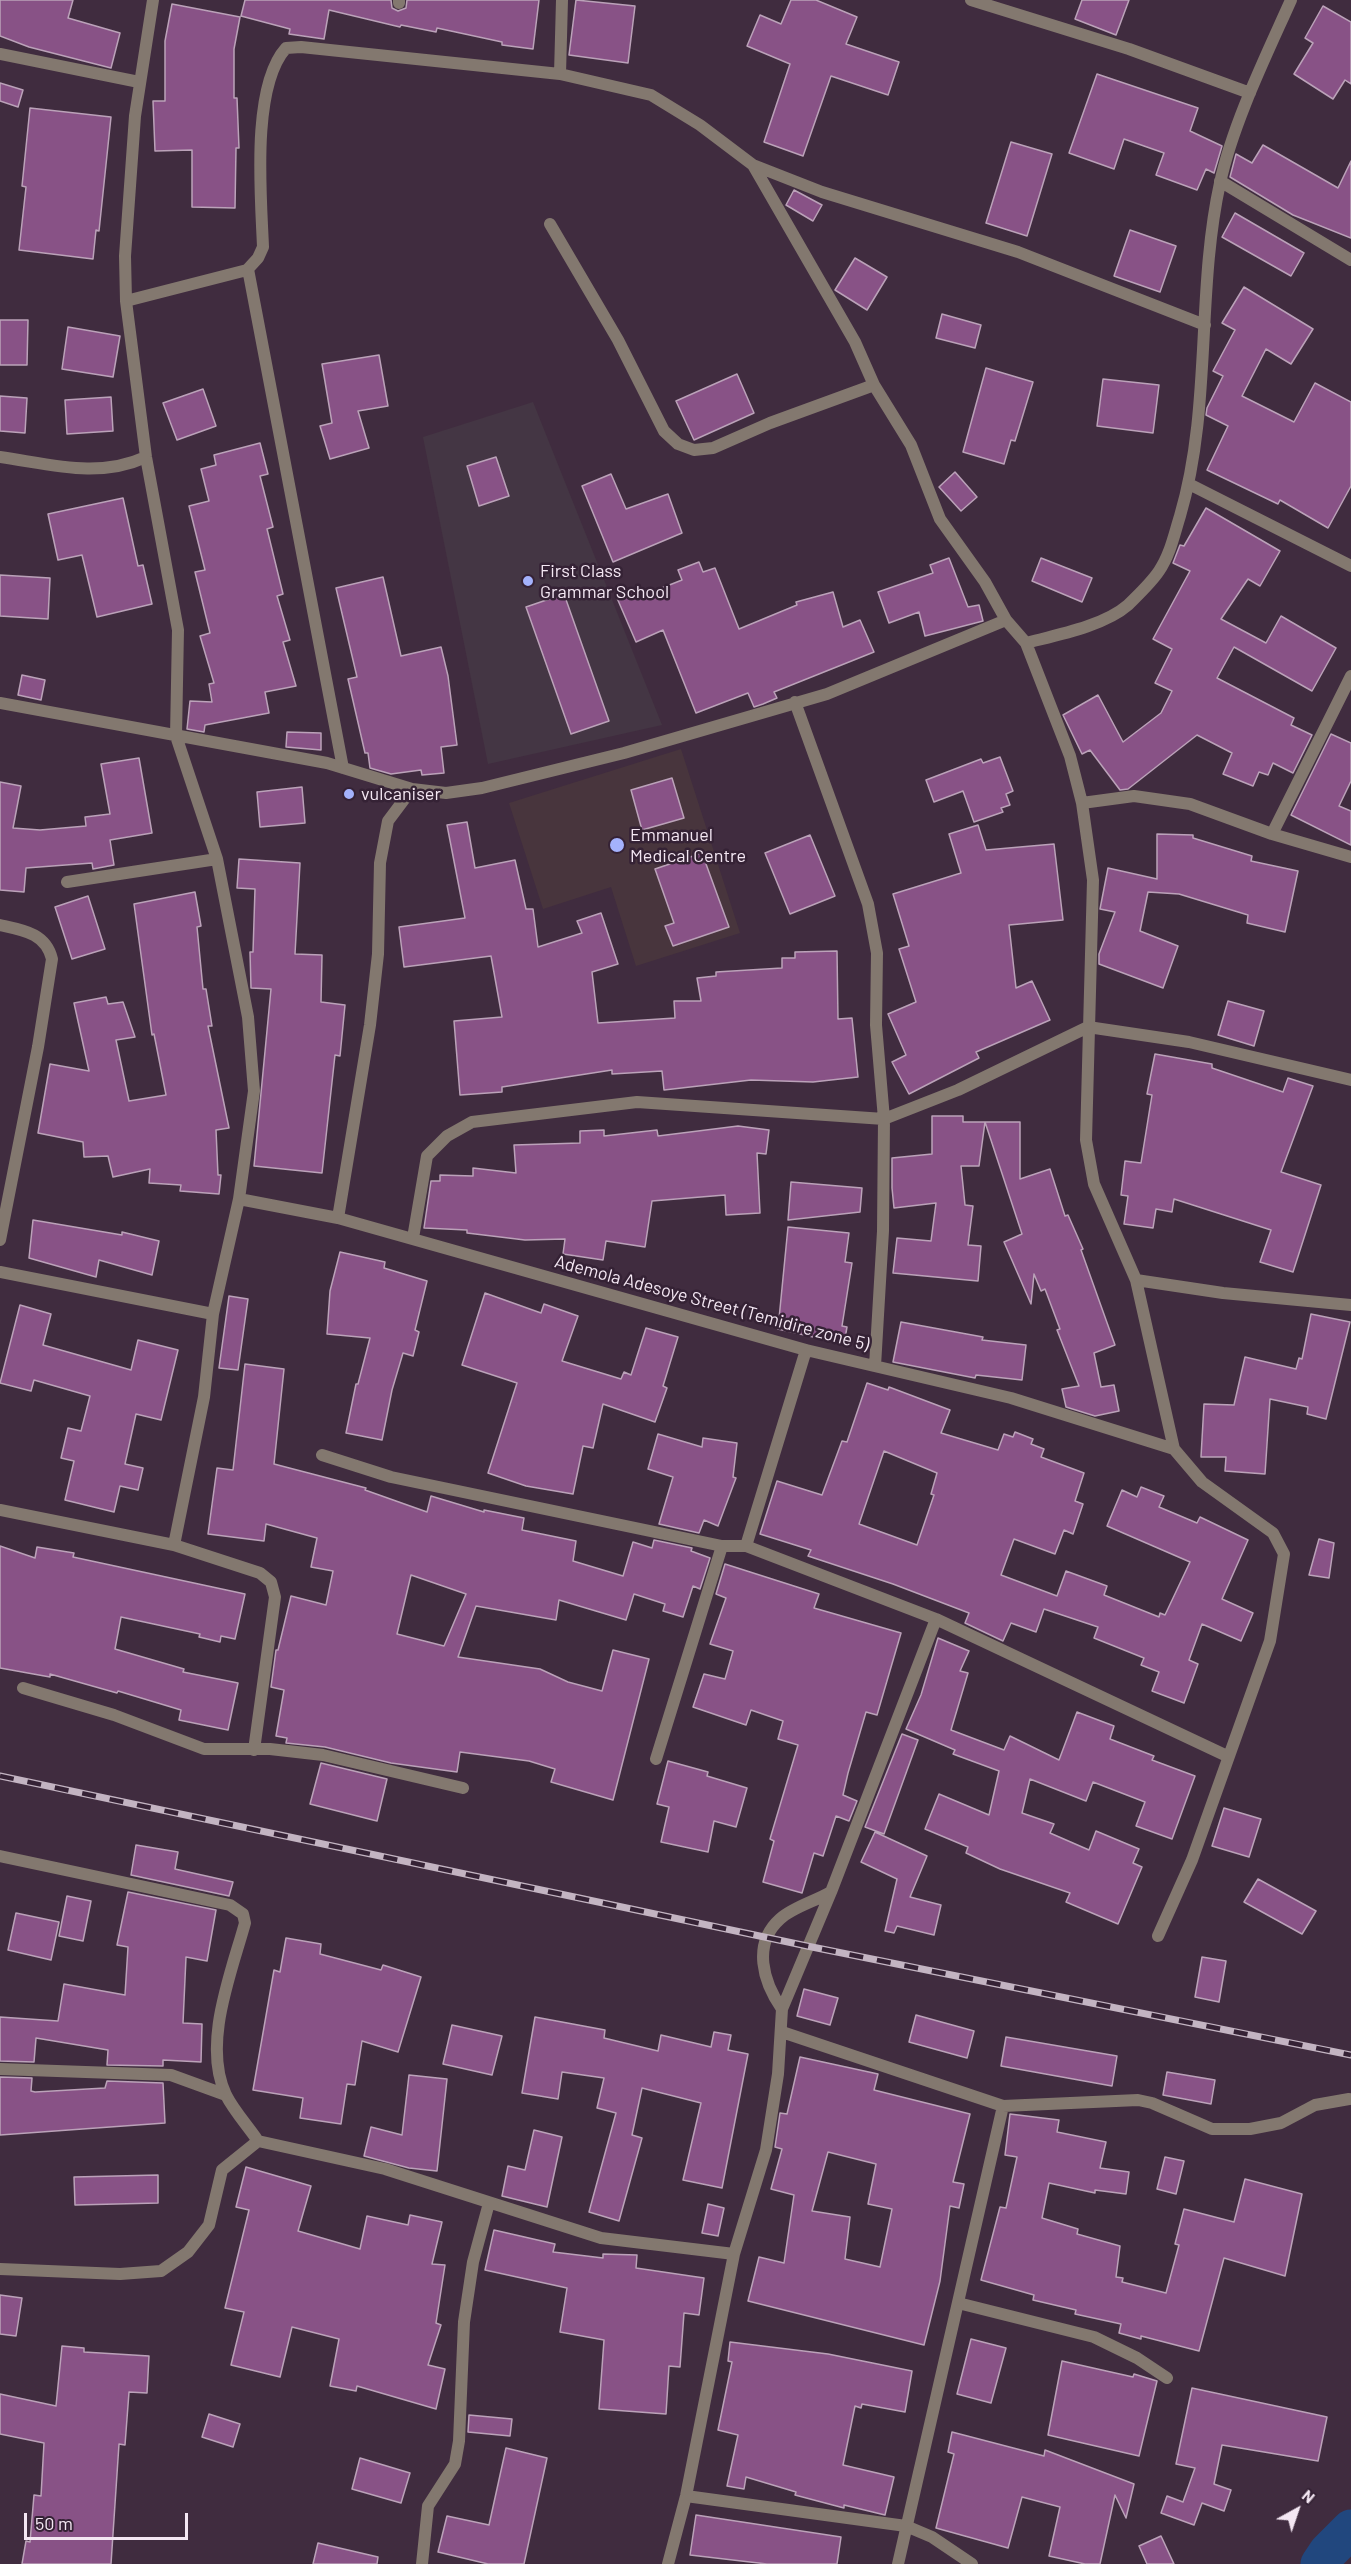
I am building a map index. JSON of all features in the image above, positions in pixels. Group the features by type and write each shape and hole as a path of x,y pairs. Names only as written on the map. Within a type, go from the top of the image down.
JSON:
{"street":[{"path":"153,0 139,82 125,256 126,301 146,458 178,630 176,736 217,859 248,1017 254,1091 239,1199 213,1314 204,1397 174,1545"},
{"path":"560,74 562,0"},
{"path":"971,0 1129,49 1251,93"},
{"path":"1026,643 1081,629 1126,606 1159,572 1171,547 1189,484 1195,450 1209,253 1221,181 1251,93 1291,0"},
{"path":"126,301 248,269 263,247 260,163 264,104 276,60 286,48 301,47 560,74 651,95 700,125 753,165 822,192 1018,252 1205,325"},
{"path":"0,54 139,82"},
{"path":"753,165 855,342 874,385 911,445 940,519 985,582 1006,620 1026,643 1070,756 1082,803 1093,880 1086,1140 1094,1184 1136,1280 1174,1449 1202,1482 1273,1533 1284,1554 1270,1641 1227,1756 1192,1860 1158,1935"},
{"path":"1221,181 1351,260"},
{"path":"550,224 618,340 659,422 678,444 694,450 713,448 770,423 874,385"},
{"path":"248,269 343,768"},
{"path":"0,457 94,470 125,467 146,458"},
{"path":"1189,484 1351,566"},
{"path":"0,703 343,768 412,789 446,793 482,788 624,753 827,694 1006,620"},
{"path":"1272,834 1351,676"},
{"path":"795,702 868,904 877,953 876,1025 884,1119 882,1231 875,1366"},
{"path":"338,1218 375,977 380,863 388,820 412,789"},
{"path":"1082,803 1134,796 1190,804 1272,834 1351,857"},
{"path":"67,882 217,859"},
{"path":"0,925 26,930 38,936 49,946 52,959 38,1047 0,1240"},
{"path":"413,1238 427,1156 447,1136 472,1122 637,1102 884,1119 958,1090 1088,1027 1189,1042 1351,1080"},
{"name":"Ademola Adesoye Street (Temidire zone 5)","path":"239,1199 338,1218 413,1238 806,1350 1011,1398 1174,1449"},
{"path":"0,1272 213,1314"},
{"path":"1136,1280 1223,1293 1351,1305"},
{"path":"746,1546 806,1350"},
{"path":"322,1455 391,1477 722,1546 746,1546 936,1619 1227,1756"},
{"path":"0,1510 174,1545 260,1573 271,1582 275,1597 254,1750"},
{"path":"656,1759 722,1546"},
{"path":"668,2564 686,2496 734,2254 766,2150 782,2032 782,2008 831,1892 936,1619"},
{"path":"23,1688 114,1715 204,1749 270,1749 323,1755 463,1788"},
{"path":"0,1856 230,1905 238,1909 245,1923 220,2010 217,2055 226,2095 258,2141 385,2169 601,2238 734,2254"},
{"path":"782,2008 770,1992 762,1963 767,1938 782,1917 831,1892"},
{"path":"782,2032 1003,2106 1138,2100 1152,2103 1212,2128 1250,2129 1281,2123 1315,2105 1349,2099"},
{"path":"0,2069 171,2075 226,2095"},
{"path":"898,2564 1003,2106"},
{"path":"0,2269 120,2274 161,2271 189,2252 209,2225 222,2170 258,2141"},
{"path":"422,2564 428,2506 455,2464 459,2441 464,2322 473,2262 489,2203"},
{"path":"958,2303 1094,2337 1137,2358 1167,2378"},
{"path":"686,2496 906,2526 932,2537 972,2564"}],"shaded area":[{"name":"First Class Grammar School","path":"533,402 662,725 488,764 423,437"},
{"name":"Emmanuel Medical Centre","path":"681,749 740,933 636,966 611,887 543,909 509,803"}],"building":[{"path":"0,0 73,0 68,18 120,33 111,68 29,47 0,36"},
{"path":"245,0 391,0 392,8 398,11 406,8 407,0 539,0 533,49 502,45 502,42 437,28 436,32 401,25 400,27 329,10 324,39 289,34 290,29 241,16"},
{"path":"576,0 635,6 628,63 569,55"},
{"path":"791,0 816,0 857,17 846,44 899,62 888,95 831,76 803,156 764,142 790,64 747,46 760,15 781,24"},
{"path":"1082,0 1129,0 1116,35 1075,19"},
{"path":"172,4 240,17 234,49 234,98 237,98 239,148 236,148 235,208 192,207 192,150 155,151 153,101 165,101 165,41"},
{"path":"1323,6 1351,22 1351,84 1345,80 1333,99 1294,74 1313,43 1305,38"},
{"path":"1097,74 1198,108 1190,131 1222,146 1214,173 1206,169 1197,190 1156,175 1164,153 1124,139 1114,169 1069,153"},
{"path":"0,83 23,90 18,107 0,101"},
{"path":"30,108 111,117 99,231 96,230 93,259 19,250 26,187 22,186"},
{"path":"1011,142 1052,154 1027,236 986,223"},
{"path":"1263,145 1338,188 1351,161 1351,238 1293,215 1230,177 1236,154 1252,163"},
{"path":"794,190 822,205 813,221 786,205"},
{"path":"1235,213 1304,253 1291,276 1222,237"},
{"path":"1130,230 1176,246 1160,292 1114,276"},
{"path":"855,258 887,277 867,310 835,290"},
{"path":"1244,287 1313,329 1291,364 1266,349 1242,396 1294,422 1315,383 1351,402 1351,486 1328,528 1280,500 1278,504 1207,470 1228,426 1206,415 1207,408 1223,376 1213,371 1235,330 1222,323"},
{"path":"942,314 981,325 975,348 936,338"},
{"path":"0,320 28,320 27,365 0,365"},
{"path":"68,327 120,336 113,377 62,369"},
{"path":"379,355 388,406 358,411 369,448 330,459 320,426 332,423 322,364"},
{"path":"986,368 1033,382 1015,441 1011,440 1004,464 963,452"},
{"path":"737,374 754,413 694,440 676,401"},
{"path":"1103,379 1159,385 1153,433 1097,426"},
{"path":"203,389 216,426 177,440 163,403"},
{"path":"0,396 27,398 25,433 0,431"},
{"path":"111,397 113,431 67,434 65,400"},
{"path":"260,443 268,474 260,476 273,527 267,529 283,594 277,596 290,640 283,642 296,686 265,692 269,713 205,725 204,732 187,729 190,701 212,702 209,684 214,683 200,636 210,633 195,572 205,570 189,506 209,501 201,469 216,465 214,455"},
{"path":"496,457 509,496 479,506 467,466"},
{"path":"955,472 977,497 961,511 939,487"},
{"path":"611,474 626,509 668,494 682,533 613,562 582,486"},
{"path":"123,498 138,566 143,565 152,604 97,617 82,555 58,560 48,514"},
{"path":"1206,508 1280,551 1260,586 1248,579 1221,619 1266,643 1281,616 1336,648 1312,691 1234,647 1217,678 1294,718 1291,725 1312,735 1293,773 1273,763 1268,775 1259,772 1253,786 1223,774 1232,753 1197,735 1128,789 1120,790 1090,750 1082,754 1063,715 1098,695 1123,742 1161,713 1172,691 1155,683 1172,649 1153,639 1190,571 1173,563 1180,545 1184,546"},
{"path":"949,558 968,607 979,605 983,621 925,636 919,612 889,623 878,592 933,573 930,565"},
{"path":"1041,558 1092,578 1082,602 1032,581"},
{"path":"699,562 703,572 715,568 739,629 797,605 796,602 833,592 843,627 860,620 874,652 774,692 777,698 763,704 754,707 748,693 696,713 663,630 636,642 617,598 636,590 639,597 682,580 678,570"},
{"path":"0,575 50,578 48,619 0,616"},
{"path":"383,577 401,656 441,647 448,676 457,745 441,747 444,773 422,775 421,770 391,774 370,768 368,753 365,753 348,679 357,677 336,588"},
{"path":"564,594 609,721 571,734 526,607"},
{"path":"22,675 45,680 41,700 18,695"},
{"path":"287,732 321,733 321,750 286,747"},
{"path":"1331,734 1351,743 1351,781 1339,806 1351,811 1351,845 1291,815"},
{"path":"1000,757 1013,791 1006,794 1010,805 1001,808 1003,812 974,822 963,791 934,802 926,780 981,759 983,763"},
{"path":"139,758 152,833 110,840 114,865 93,869 92,863 26,868 24,892 0,890 0,782 21,786 13,828 40,830 86,826 85,817 110,814 101,764"},
{"path":"672,778 684,818 642,830 631,790"},
{"path":"302,787 305,823 260,827 257,792"},
{"path":"467,822 475,868 515,860 526,909 533,909 538,947 582,933 577,921 601,913 618,964 592,972 598,1023 675,1018 674,1001 701,1001 697,978 716,976 716,972 782,968 782,958 795,958 795,952 837,951 838,1019 852,1018 858,1077 813,1082 751,1080 664,1090 662,1071 612,1074 612,1070 502,1087 502,1092 460,1095 454,1021 502,1017 491,956 404,967 399,927 465,918 447,825"},
{"path":"978,825 986,850 1054,844 1063,920 1009,925 1016,988 1032,981 1050,1020 976,1052 979,1058 909,1094 892,1062 906,1055 888,1014 916,1002 899,949 909,946 893,894 961,873 949,834"},
{"path":"1157,834 1193,835 1193,838 1252,856 1251,861 1298,871 1285,932 1247,923 1248,915 1179,894 1148,892 1140,931 1178,946 1163,988 1099,964 1099,954 1115,912 1100,909 1108,868 1157,879"},
{"path":"810,835 835,896 790,914 765,853"},
{"path":"702,853 729,927 673,946 665,926 674,923 655,869"},
{"path":"239,859 300,863 295,954 322,955 321,1002 345,1005 340,1056 335,1055 322,1173 254,1166 271,989 251,988 250,952 253,952 255,889 237,888"},
{"path":"195,892 201,926 197,927 203,989 206,989 212,1026 208,1026 229,1128 216,1130 218,1175 221,1175 219,1194 180,1191 181,1185 149,1183 150,1169 113,1177 108,1156 84,1157 83,1142 38,1133 50,1064 89,1071 74,1003 106,997 108,1004 123,1002 135,1037 116,1040 129,1101 166,1095 154,1034 152,1035 134,904"},
{"path":"88,896 105,949 72,959 55,907"},
{"path":"1228,1001 1264,1011 1254,1046 1218,1035"},
{"path":"1155,1054 1212,1064 1212,1068 1283,1092 1288,1078 1313,1086 1281,1172 1321,1185 1293,1272 1260,1262 1271,1230 1174,1199 1172,1212 1156,1209 1153,1228 1124,1224 1128,1196 1121,1195 1125,1161 1141,1163 1152,1095 1147,1094"},
{"path":"932,1116 963,1116 963,1122 985,1122 979,1166 961,1166 965,1205 973,1206 968,1245 981,1246 978,1281 893,1273 897,1238 931,1241 936,1203 894,1208 892,1158 932,1154"},
{"path":"985,1122 1020,1122 1020,1179 1050,1169 1065,1216 1068,1215 1083,1249 1081,1250 1115,1345 1094,1353 1101,1387 1114,1385 1119,1411 1095,1416 1066,1407 1062,1389 1079,1386 1057,1330 1060,1329 1045,1289 1041,1291 1034,1274 1031,1304 1004,1242 1022,1234"},
{"path":"738,1126 769,1130 766,1154 757,1153 760,1213 726,1215 725,1195 652,1201 645,1247 606,1241 603,1260 563,1254 565,1239 525,1240 467,1233 467,1230 424,1228 431,1181 440,1181 440,1175 473,1176 473,1168 516,1173 514,1145 580,1143 580,1131 604,1130 604,1136 657,1130 658,1136"},
{"path":"791,1182 862,1188 860,1212 788,1220"},
{"path":"33,1220 122,1235 122,1232 159,1241 152,1275 99,1260 96,1277 29,1258"},
{"path":"788,1227 849,1233 845,1262 852,1263 842,1326 847,1327 844,1344 778,1329"},
{"path":"340,1252 385,1262 384,1268 427,1281 415,1330 419,1332 413,1356 403,1353 392,1390 382,1440 346,1433 356,1384 358,1384 370,1338 327,1334 330,1291"},
{"path":"485,1293 541,1313 544,1304 578,1316 562,1361 621,1379 624,1372 631,1375 646,1328 678,1337 663,1386 667,1388 655,1422 603,1404 593,1448 583,1446 573,1494 526,1486 488,1473 517,1383 462,1365"},
{"path":"229,1296 248,1299 238,1370 219,1368"},
{"path":"20,1305 51,1314 43,1345 131,1370 138,1340 178,1350 161,1420 136,1414 125,1464 143,1468 138,1490 120,1486 114,1512 65,1500 74,1461 61,1458 68,1428 81,1431 90,1396 34,1380 31,1391 0,1383"},
{"path":"1311,1314 1350,1322 1326,1419 1307,1414 1308,1407 1270,1399 1265,1474 1225,1471 1226,1457 1201,1457 1204,1404 1234,1405 1245,1357 1296,1369 1299,1358 1302,1359"},
{"path":"901,1322 983,1337 982,1340 1026,1345 1022,1380 976,1375 975,1378 893,1362"},
{"path":"245,1364 284,1369 274,1464 366,1488 365,1490 427,1512 431,1496 484,1512 484,1510 524,1518 522,1530 576,1541 573,1561 623,1576 633,1542 652,1548 654,1540 692,1548 691,1551 710,1558 700,1589 693,1586 683,1617 663,1611 665,1604 634,1594 626,1620 559,1600 556,1620 476,1606 458,1657 540,1669 568,1682 602,1691 613,1650 649,1659 613,1800 551,1782 555,1769 529,1761 460,1752 457,1772 391,1763 325,1747 286,1743 287,1738 276,1736 284,1690 271,1687 276,1650 278,1650 291,1596 326,1605 333,1571 311,1567 317,1538 266,1524 264,1541 208,1534 217,1468 233,1470","holes":["411,1575 466,1594 444,1646 397,1634"]},
{"path":"867,1383 888,1390 889,1387 950,1410 941,1433 998,1450 1004,1434 1013,1437 1015,1432 1033,1439 1031,1444 1044,1449 1041,1457 1084,1473 1075,1501 1083,1504 1073,1534 1064,1530 1055,1554 1014,1539 1001,1575 1057,1596 1066,1571 1107,1586 1104,1595 1159,1617 1160,1613 1165,1615 1190,1562 1107,1526 1122,1490 1137,1497 1141,1487 1164,1496 1159,1507 1197,1523 1200,1517 1248,1540 1222,1599 1253,1613 1241,1641 1202,1624 1189,1660 1198,1664 1184,1703 1152,1691 1159,1672 1141,1665 1144,1658 1094,1638 1098,1627 1044,1609 1036,1632 1011,1623 1003,1641 965,1623 969,1613 893,1584 808,1556 811,1550 760,1534 777,1481 822,1495 842,1441 847,1442","holes":["884,1451 937,1473 931,1494 934,1495 917,1545 859,1524"]},
{"path":"658,1434 702,1447 703,1438 737,1443 733,1477 736,1478 718,1526 704,1520 699,1533 659,1524 673,1477 648,1469"},
{"path":"1319,1539 1334,1543 1329,1578 1309,1575"},
{"path":"0,1546 35,1558 37,1547 74,1553 73,1557 245,1594 235,1639 221,1636 220,1642 199,1637 200,1634 121,1617 115,1649 184,1669 183,1672 238,1683 228,1730 179,1720 181,1710 118,1691 117,1693 50,1674 50,1677 0,1668"},
{"path":"725,1564 819,1594 814,1608 901,1633 877,1715 866,1712 848,1773 843,1795 857,1801 849,1821 836,1816 823,1856 814,1853 802,1893 763,1882 774,1841 770,1839 798,1745 778,1739 783,1721 751,1710 746,1725 693,1707 704,1674 725,1679 733,1651 710,1644 726,1598 716,1594"},
{"path":"938,1638 969,1651 960,1671 968,1673 951,1730 1004,1750 1010,1736 1059,1760 1077,1712 1114,1726 1110,1739 1154,1756 1152,1760 1195,1776 1172,1839 1136,1826 1145,1802 1093,1782 1086,1801 1030,1779 1022,1813 1054,1824 1050,1833 1089,1850 1096,1831 1139,1849 1133,1863 1142,1867 1118,1924 1066,1902 1070,1893 1000,1869 966,1853 968,1847 925,1829 939,1794 989,1815 999,1771 953,1754 955,1750 906,1729 921,1695"},
{"path":"902,1734 918,1740 884,1834 865,1827"},
{"path":"668,1761 708,1772 707,1776 747,1788 736,1827 714,1821 708,1852 661,1842 669,1807 657,1804"},
{"path":"321,1763 387,1779 377,1821 310,1804"},
{"path":"1224,1808 1261,1819 1249,1857 1212,1846"},
{"path":"875,1832 927,1856 910,1897 941,1905 934,1935 897,1926 894,1933 885,1931 897,1879 861,1862"},
{"path":"136,1845 178,1852 175,1869 233,1882 229,1896 131,1875"},
{"path":"1258,1879 1316,1911 1302,1934 1244,1902"},
{"path":"128,1892 216,1910 207,1961 186,1957 183,2023 202,2024 201,2062 163,2060 163,2066 107,2065 108,2050 36,2038 34,2062 0,2061 0,2017 58,2021 64,1984 125,1995 128,1947 117,1945"},
{"path":"67,1896 91,1901 83,1941 59,1936"},
{"path":"16,1913 59,1922 51,1960 8,1950"},
{"path":"286,1938 321,1944 320,1954 381,1970 383,1965 421,1977 398,2052 362,2041 355,2085 347,2084 341,2124 300,2118 303,2098 253,2090 274,1970 280,1972"},
{"path":"1202,1957 1226,1961 1219,2002 1195,1997"},
{"path":"804,1989 838,1998 830,2025 797,2016"},
{"path":"916,2015 974,2031 967,2058 909,2042"},
{"path":"535,2017 605,2030 604,2038 658,2051 661,2035 711,2047 714,2032 731,2035 728,2050 748,2054 722,2188 683,2180 701,2103 642,2088 632,2135 642,2138 619,2221 589,2212 616,2113 597,2108 604,2078 562,2072 558,2099 522,2093"},
{"path":"452,2025 502,2036 492,2075 443,2064"},
{"path":"1006,2037 1117,2056 1112,2086 1001,2066"},
{"path":"800,2057 878,2074 874,2090 970,2114 953,2182 964,2184 959,2208 950,2206 940,2281 924,2345 748,2301 759,2257 784,2263 794,2195 771,2189 782,2149 775,2147 780,2113 787,2114","holes":["828,2152 876,2164 868,2204 892,2209 880,2267 845,2259 850,2217 812,2211"]},
{"path":"1167,2072 1215,2080 1211,2104 1163,2095"},
{"path":"409,2075 447,2079 437,2171 409,2168 364,2156 371,2127 402,2135"},
{"path":"0,2077 32,2078 31,2091 35,2092 105,2088 107,2081 163,2083 165,2123 0,2135"},
{"path":"1010,2114 1059,2120 1057,2132 1106,2142 1100,2168 1129,2172 1126,2194 1095,2190 1095,2193 1049,2183 1042,2218 1078,2229 1077,2234 1120,2246 1116,2277 1123,2278 1122,2282 1166,2293 1179,2245 1175,2244 1184,2209 1234,2222 1245,2179 1302,2194 1285,2276 1224,2258 1199,2351 1141,2336 1141,2339 1119,2333 1121,2324 1075,2314 1076,2310 1033,2300 1034,2295 981,2280 1000,2207 1006,2208 1017,2157 1005,2155"},
{"path":"534,2130 562,2137 547,2207 502,2196 508,2166 525,2170"},
{"path":"1165,2157 1184,2161 1176,2194 1157,2189"},
{"path":"246,2167 311,2186 298,2231 360,2249 367,2216 408,2225 410,2215 442,2222 432,2264 445,2265 436,2323 441,2325 428,2365 445,2369 436,2409 357,2386 356,2391 330,2386 339,2339 292,2327 280,2377 231,2365 244,2312 225,2308 249,2210 236,2207"},
{"path":"158,2175 158,2203 75,2205 74,2177"},
{"path":"708,2204 724,2208 718,2236 702,2233"},
{"path":"494,2230 555,2244 553,2252 603,2258 603,2254 637,2255 636,2268 704,2278 699,2315 684,2313 680,2367 669,2366 666,2414 599,2409 604,2340 560,2332 567,2288 485,2270"},
{"path":"0,2295 22,2298 16,2336 0,2334"},
{"path":"971,2339 1006,2348 991,2403 957,2394"},
{"path":"730,2342 828,2354 912,2371 905,2412 862,2404 861,2408 855,2406 843,2465 894,2477 885,2515 844,2505 844,2508 795,2495 796,2492 746,2477 744,2489 727,2486 738,2435 718,2430 732,2362 728,2361"},
{"path":"62,2346 84,2348 84,2352 149,2356 147,2393 129,2392 125,2445 119,2444 111,2564 22,2564 26,2541 30,2542 34,2495 41,2496 44,2443 0,2434 0,2394 56,2406"},
{"path":"1062,2361 1133,2377 1134,2374 1157,2381 1139,2456 1048,2435"},
{"path":"1192,2388 1327,2417 1318,2461 1222,2445 1214,2484 1231,2490 1224,2511 1202,2503 1194,2525 1161,2513 1167,2496 1183,2502 1195,2468 1176,2464"},
{"path":"209,2414 240,2424 233,2447 202,2437"},
{"path":"469,2415 512,2419 510,2436 468,2432"},
{"path":"952,2432 1044,2456 1045,2450 1134,2484 1126,2518 1115,2495 1100,2564 1085,2564 1049,2556 1060,2507 1022,2497 1008,2548 936,2528 954,2454 948,2452"},
{"path":"506,2448 547,2458 524,2564 488,2564 438,2552 447,2516 489,2525"},
{"path":"360,2458 410,2473 401,2503 352,2489"},
{"path":"696,2515 841,2537 837,2564 767,2564 690,2555"},
{"path":"1161,2536 1174,2564 1147,2564 1139,2546"},
{"path":"318,2543 378,2557 377,2564 313,2564"}],"waterway":[{"path":"1320,2564 1328,2552 1351,2529"}],"railway":[{"path":"0,1776 807,1946 1351,2055"}],"place":[{"name":"First Class Grammar School","path":"528,581"},
{"name":"vulcaniser","path":"349,794"},
{"name":"Emmanuel Medical Centre","path":"617,845"}]}
